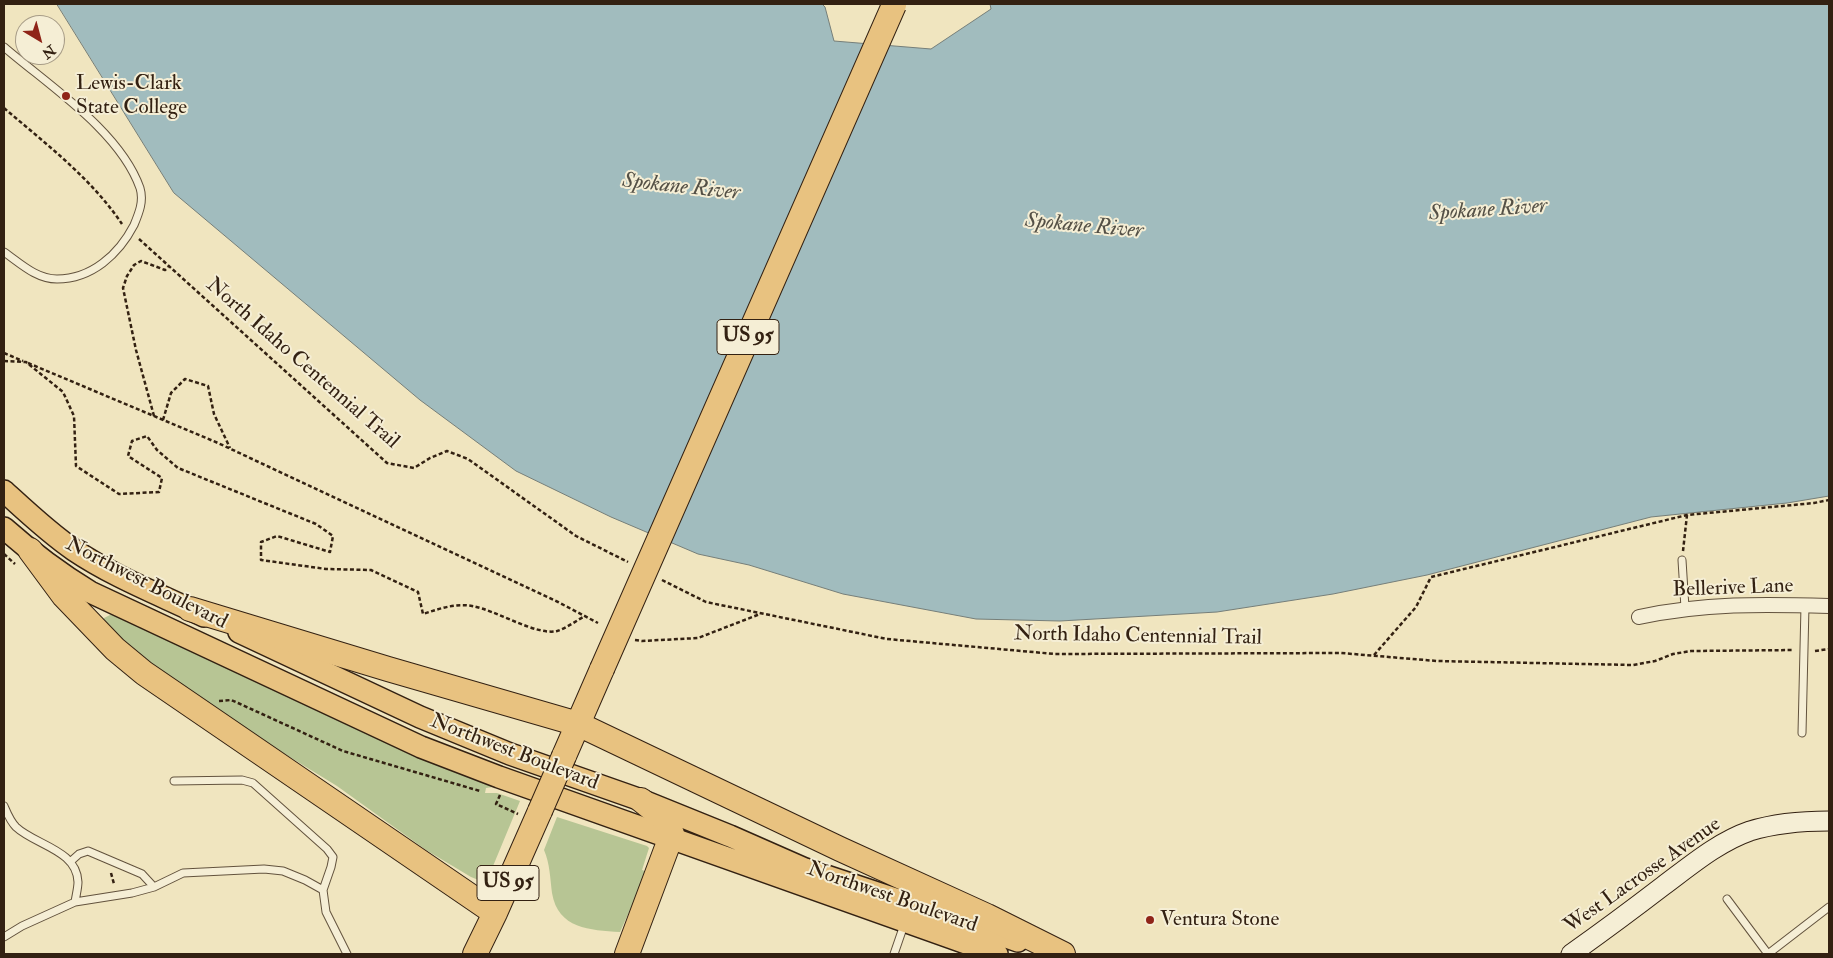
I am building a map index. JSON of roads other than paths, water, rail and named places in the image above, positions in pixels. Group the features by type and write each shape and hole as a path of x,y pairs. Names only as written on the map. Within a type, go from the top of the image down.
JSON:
{"highway":[{"name":"US 95","path":"475,954 495,913 529,812 564,756 894,4"},
{"path":"25,559 115,648 144,673 495,913"},
{"path":"190,609 578,724 840,849 988,916 1063,954"},
{"path":"627,954 671,839 672,831 667,822 641,800"}],"main road":[{"name":"Northwest Boulevard","path":"4,491 56,537 77,552 144,588 420,717 510,754 641,800 805,869 1054,954"},
{"name":"Northwest Boulevard","path":"4,528 25,559 68,579 116,605 421,747 671,839 996,954"}],"street":[{"name":"Bellerive Lane","path":"1639,617 1685,608 1738,605 1829,606"},
{"name":"West Lacrosse Avenue","path":"1571,954 1686,869 1728,842 1749,832 1775,825 1829,821"}],"lane":[{"path":"4,46 94,122 111,141 124,160 134,176 142,198 140,212 114,254 102,264 86,273 73,278 56,279 43,277 4,252"},
{"path":"1682,560 1685,608"},
{"path":"1802,733 1805,606"},
{"path":"174,781 242,780 253,783 327,849 332,857 332,867 323,890 326,912 347,954"},
{"path":"4,806 14,826 28,837 58,852 70,862 76,872 78,882 75,902"},
{"path":"70,862 79,854 88,851 142,874 154,887"},
{"path":"4,937 22,926 75,902 116,896 154,887 184,873 264,869 288,873 323,890"},
{"path":"1727,899 1768,954 1829,908"},
{"path":"894,954 905,922"}],"water":[{"name":"Spokane River","path":"57,4 822,4 825,7 834,41 931,49 991,9 990,4 1829,4 1829,496 1787,503 1651,517 1427,575 1333,594 1217,612 1060,621 976,619 843,594 749,565 698,554 611,517 516,471 420,400 174,193"}],"place":[{"name":"Lewis-Clark State College","path":"66,96"},
{"name":"Ventura Stone","path":"1150,920"}]}
